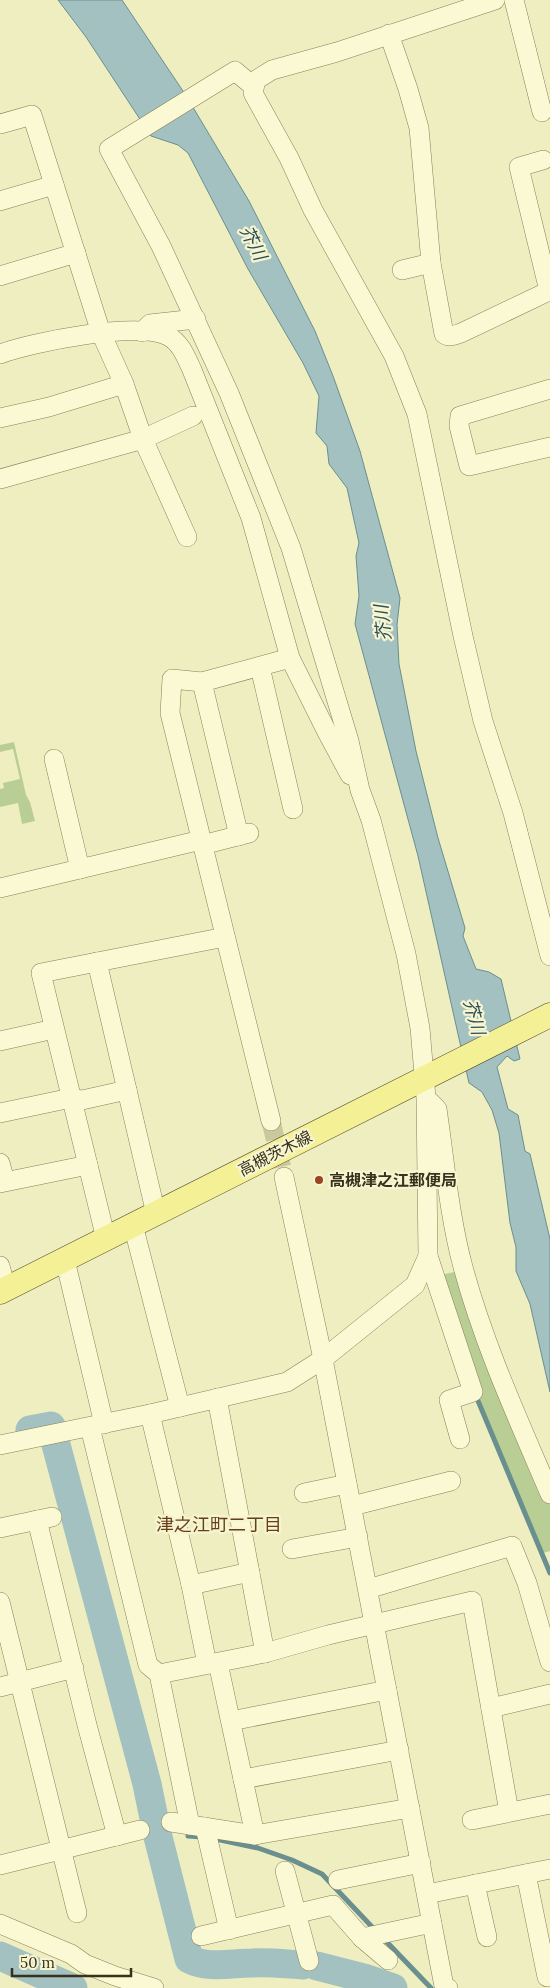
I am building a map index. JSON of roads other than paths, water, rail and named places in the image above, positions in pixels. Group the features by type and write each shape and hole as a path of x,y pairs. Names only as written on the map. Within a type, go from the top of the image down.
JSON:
{"main road":[{"name":"高槻茨木線","path":"3,1291 133,1225 428,1083 549,1015"}],"street":[{"path":"495,0 337,52 272,70 256,80 253,86 254,96 290,158 313,210 394,356 417,414 463,636 483,721 512,813 550,956"},
{"path":"514,0 543,102"},
{"path":"389,34 419,128 431,263 444,334 449,337 549,291 519,167 543,160"},
{"path":"253,86 235,71 109,149 161,246 196,319 229,393 290,548 349,740 360,790 371,820 406,954 428,1083 428,1256 473,1392 449,1400 460,1439"},
{"path":"0,124 32,114 101,333 124,384 143,439 187,537"},
{"path":"0,201 54,185"},
{"path":"0,276 76,253"},
{"path":"402,270 431,263"},
{"path":"142,332 150,324 196,319"},
{"path":"0,354 22,346 101,333 142,332 167,336 181,346 251,518 290,658 327,732 360,790"},
{"path":"0,418 49,407 124,384"},
{"path":"550,389 460,416 459,426 469,466 550,448"},
{"path":"0,479 143,439 193,416"},
{"path":"271,1121 170,713 172,680 202,682 290,658"},
{"path":"260,666 293,809"},
{"path":"0,888 201,842 245,834 202,682"},
{"path":"54,759 80,869"},
{"path":"106,1239 41,973 225,937"},
{"path":"97,962 156,1214"},
{"path":"0,1041 54,1029"},
{"path":"428,1083 437,1109 450,1210 462,1266 500,1377 550,1494"},
{"path":"0,1113 71,1098 82,1100 127,1090"},
{"path":"2,1176 88,1166"},
{"path":"284,1178 324,1359 444,1986 448,1988"},
{"path":"133,1225 180,1407"},
{"path":"0,1446 97,1426 287,1382 324,1359 415,1285 428,1256"},
{"path":"65,1260 97,1426 148,1664 159,1674 197,1826 229,1930"},
{"path":"0,1266 3,1291"},
{"path":"217,1398 265,1653"},
{"path":"150,1414 191,1585 230,1721 255,1835"},
{"path":"352,1506 451,1481"},
{"path":"304,1493 347,1484"},
{"path":"0,1528 45,1518 74,1668 87,1725 117,1836"},
{"path":"292,1549 358,1537"},
{"path":"368,1590 512,1546 527,1583 550,1662"},
{"path":"191,1585 250,1572"},
{"path":"159,1674 265,1653 328,1635 472,1601 509,1812"},
{"path":"0,1602 78,1913"},
{"path":"0,1687 74,1668"},
{"path":"230,1721 387,1690"},
{"path":"491,1708 550,1694"},
{"path":"243,1779 399,1750"},
{"path":"472,1820 550,1804"},
{"path":"170,1822 255,1835 410,1808"},
{"path":"1,1859 63,1849 140,1830"},
{"path":"338,1880 421,1863"},
{"path":"427,1894 550,1869"},
{"path":"285,1871 293,1904 298,1913 309,1961"},
{"path":"526,1874 547,1977 550,1977"},
{"path":"476,1884 487,1938"},
{"path":"202,1936 333,1905 362,1938 388,1960"},
{"path":"362,1938 432,1923"},
{"path":"0,1924 71,1954 84,1964 154,1988"}],"water":[{"name":"芥川","path":"58,0 122,0 185,94 249,201 315,331 360,451 400,598 397,625 399,664 416,751 438,838 465,928 463,936 476,969 489,972 501,979 520,1059 514,1061 507,1056 497,1067 508,1109 518,1115 525,1151 530,1154 550,1239 550,1392 530,1304 516,1271 516,1247 510,1223 499,1133 492,1110 482,1092 469,1083 418,856 355,624 359,596 356,556 359,543 347,488 329,464 327,446 316,433 319,396 303,363 248,269 188,153 178,145 151,136 86,37"}],"waterway":[{"path":"476,1396 550,1573"},
{"path":"30,1430 51,1426 147,1784 157,1833 189,1959 212,1965 244,1963 303,1965"},
{"path":"188,1836 203,1837"},
{"path":"211,1838 258,1848 292,1860 322,1874 375,1930"},
{"path":"383,1938 431,1988"},
{"path":"0,1956 73,1988"},
{"path":"317,1966 364,1978 393,1988"}],"tunnel":[{"path":"271,1121 284,1177"}],"place":[{"name":"高槻津之江郵便局","path":"319,1180"}],"district":[{"name":"津之江町二丁目","path":"219,1525"}]}
